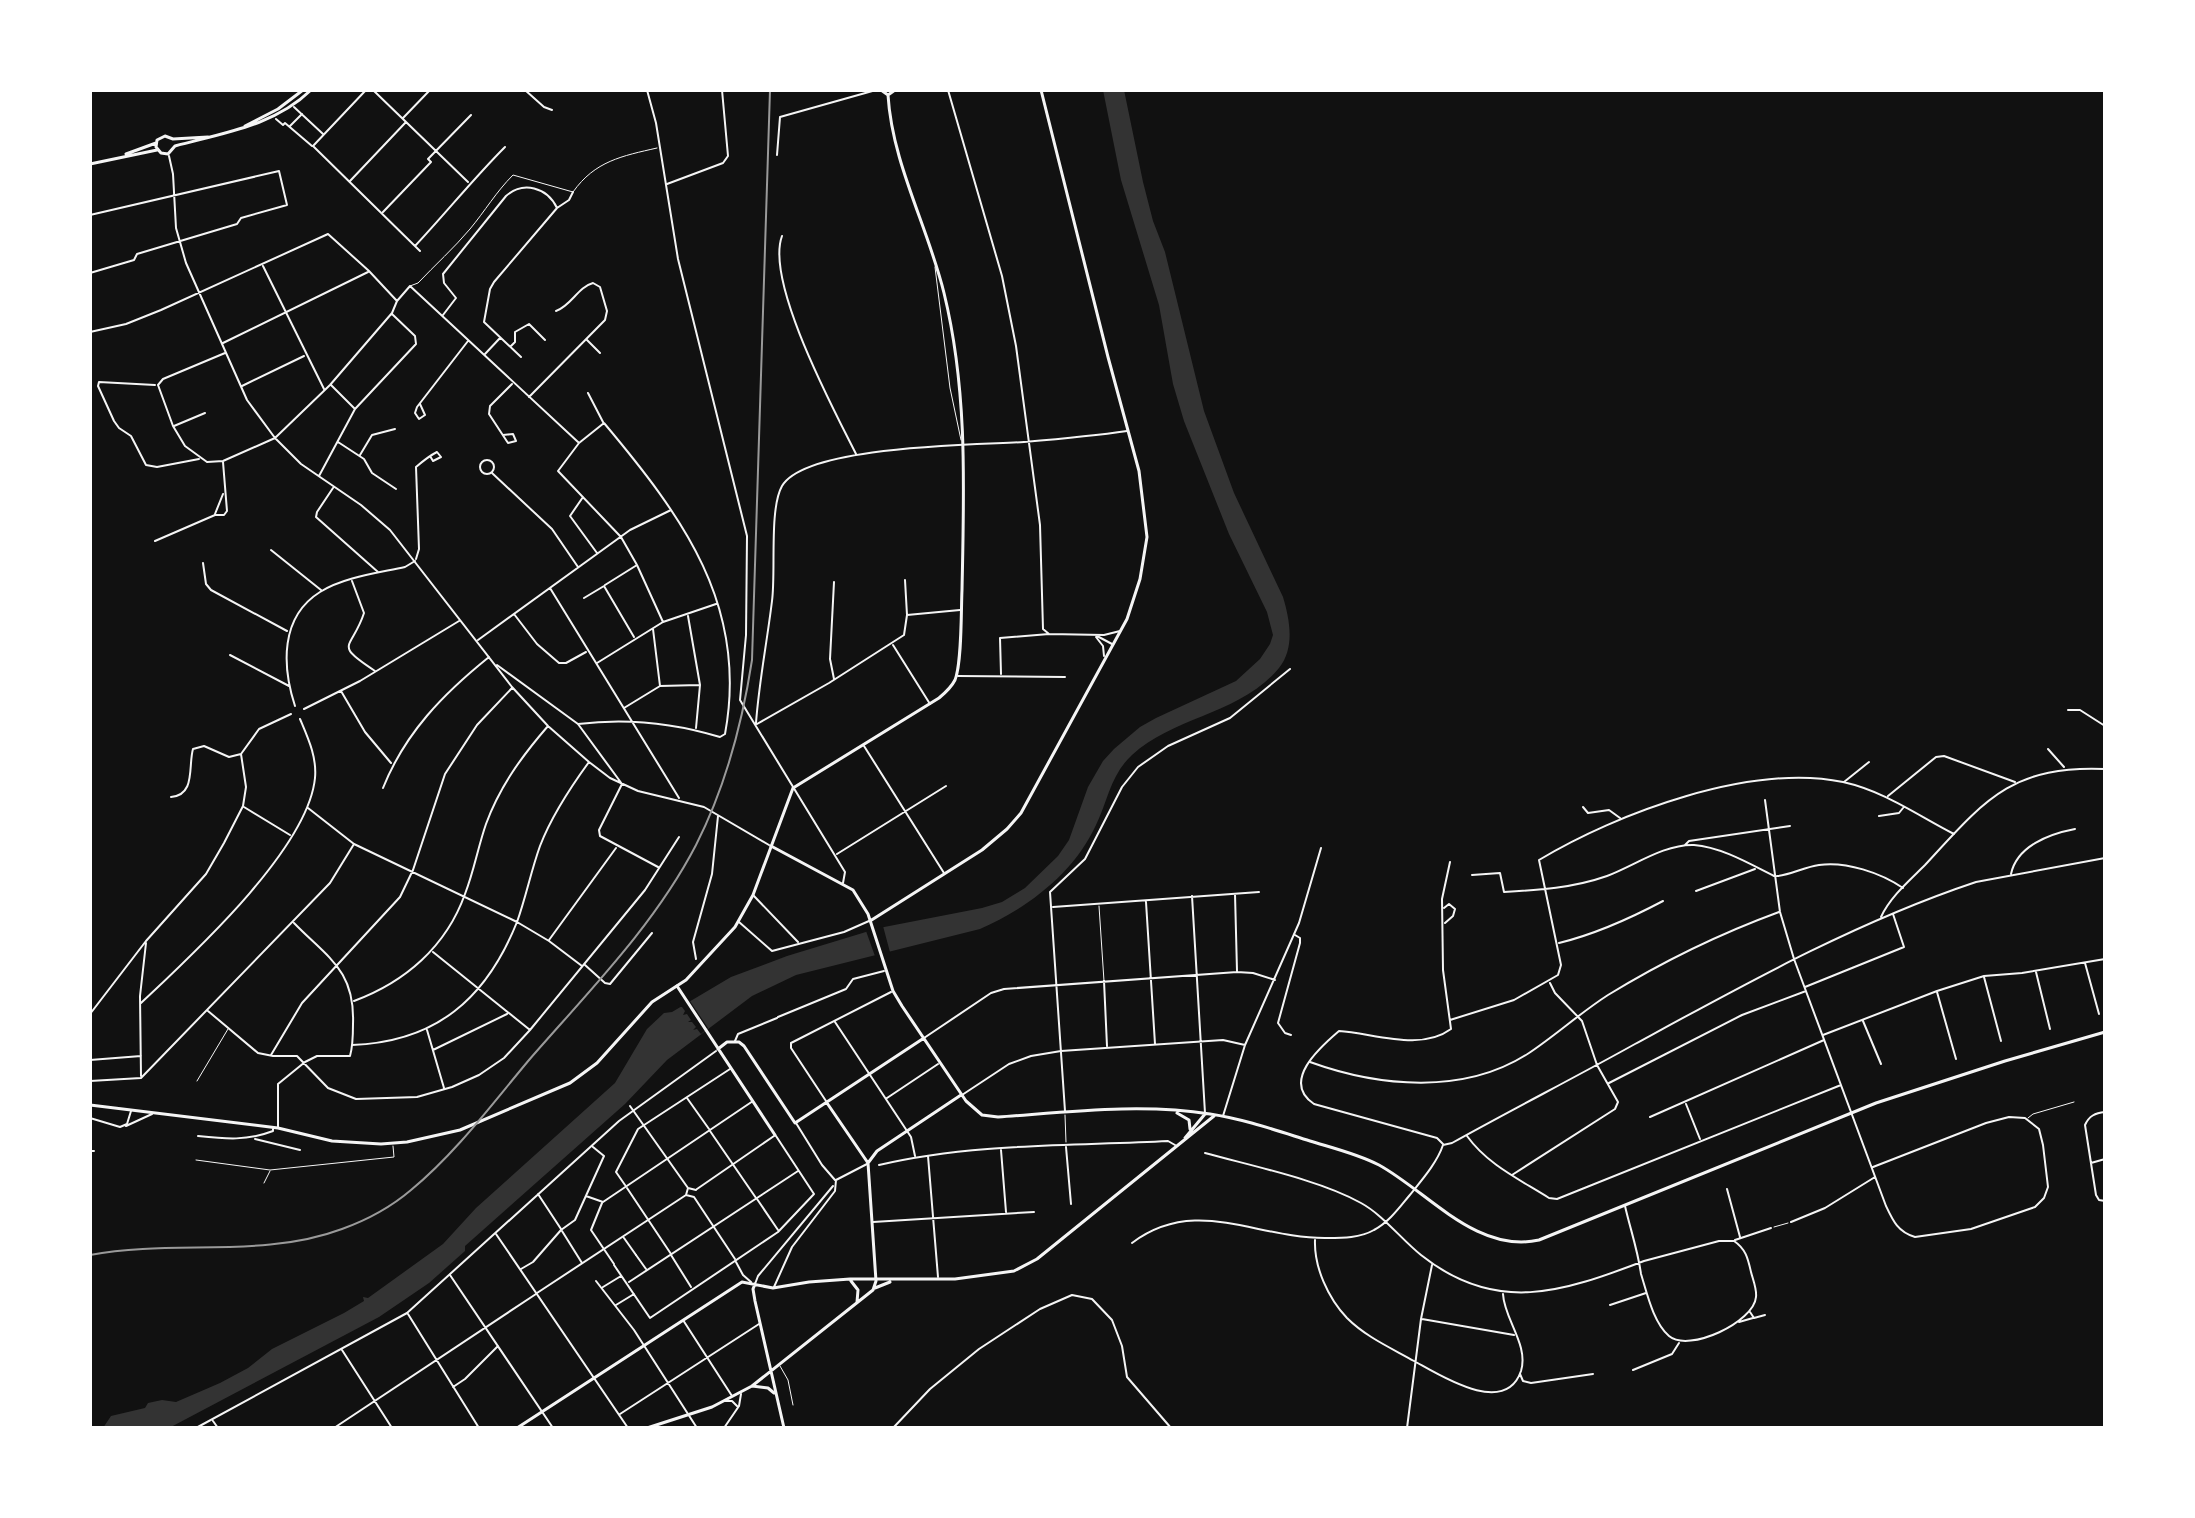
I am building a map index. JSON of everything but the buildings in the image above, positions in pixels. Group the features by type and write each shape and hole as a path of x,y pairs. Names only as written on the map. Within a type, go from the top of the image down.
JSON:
{"street":[{"path":"239,129 269,114 303,90"},
{"path":"168,154 175,146 270,119 311,90"},
{"path":"313,146 366,90"},
{"path":"402,119 430,90"},
{"path":"525,90 552,110"},
{"path":"647,90 660,147 678,259 747,536 746,635 740,700 836,855 845,872 843,883"},
{"path":"666,185 723,163 728,156 722,90"},
{"path":"777,155 780,117 878,90 888,95"},
{"path":"888,95 895,90"},
{"path":"948,90 1004,284 1016,346 1040,525 1043,629 1049,634"},
{"path":"738,922 772,951 844,932 870,921 982,850 1007,829 1021,813 1121,631 1140,579 1147,538 1144,493 1041,90"},
{"path":"375,91 469,183"},
{"path":"90,1105 276,1128 332,1141 393,1143 460,1130 570,1083 597,1063 648,1006 677,986 738,922 753,895 793,788 948,690 956,676 961,610 964,445 954,342 944,292 897,148 888,95"},
{"path":"294,107 323,135"},
{"path":"290,127 302,114"},
{"path":"382,214 431,162 428,159 471,115"},
{"path":"276,119 313,146 420,251"},
{"path":"349,182 406,122"},
{"path":"118,157 156,143 162,136 173,139 208,137"},
{"path":"173,139 175,146"},
{"path":"156,143 157,150"},
{"path":"415,246 455,204 469,183 505,147"},
{"path":"90,164 157,150 168,154"},
{"path":"168,154 173,170 179,242 241,387 254,411 275,438 319,477 361,505 390,530 512,687 548,726 589,762 638,791 680,800 717,814 812,870 853,890 870,921 893,991 961,1095 976,1111 987,1117 1065,1112 1175,1111 1215,1114 1377,1164 1484,1235 1512,1242 1539,1240 1853,1112 1960,1075 2105,1032"},
{"path":"90,215 279,171 287,205 241,218 237,224 137,254 134,260 90,273"},
{"path":"443,315 456,298 444,283 443,274 506,196 519,188 534,187 555,202 557,208"},
{"path":"521,357 484,322 490,289 573,192"},
{"path":"90,332 126,324 328,234 397,301"},
{"path":"782,236 783,280 796,326 856,454"},
{"path":"262,265 324,390"},
{"path":"222,344 369,271"},
{"path":"529,397 605,320 607,311 600,287 593,283 556,311"},
{"path":"158,385 173,426 185,446 207,462 223,461 275,438 330,385 392,313 397,301 410,286 579,443"},
{"path":"319,477 355,409 416,344 415,336 392,313"},
{"path":"510,347 515,342 515,332 529,324 545,340"},
{"path":"485,355 501,337"},
{"path":"420,404 469,340"},
{"path":"586,340 600,353"},
{"path":"158,385 163,379 225,353"},
{"path":"241,387 306,355"},
{"path":"158,385 99,382 98,386 114,421 131,436 146,465 157,467 200,458"},
{"path":"102,391 108,382"},
{"path":"503,435 489,414 490,406 513,383"},
{"path":"330,385 355,409"},
{"path":"578,724 611,721 723,736 731,702 732,677 718,603 704,567 672,509 650,477 604,423 588,393"},
{"path":"173,426 205,413"},
{"path":"604,423 579,443 561,467 560,475 621,537 663,622"},
{"path":"359,456 372,435 395,429"},
{"path":"756,725 772,601 778,497 787,479 800,471 856,454 902,447 1028,441 1129,431"},
{"path":"337,442 359,456 372,473 396,489"},
{"path":"171,797 180,795 187,788 192,753 197,747 204,746 229,757 241,754 259,729 291,714 295,706 287,663 288,631 306,604 322,591 405,567 415,560 419,549 416,467 430,456"},
{"path":"155,541 215,515 224,515 227,511 223,461"},
{"path":"492,473 552,529 579,568"},
{"path":"333,488 316,517 379,573"},
{"path":"215,515 224,493"},
{"path":"583,497 570,516 598,554"},
{"path":"478,640 621,537 672,509"},
{"path":"271,550 322,591"},
{"path":"203,563 206,584 211,590 288,631"},
{"path":"584,598 637,565"},
{"path":"756,725 835,680 904,635 907,615 905,580"},
{"path":"352,581 364,613 349,641 348,651 376,671"},
{"path":"834,582 830,659 835,680"},
{"path":"604,586 635,638"},
{"path":"550,588 680,800"},
{"path":"596,663 663,622 718,603"},
{"path":"907,615 961,610"},
{"path":"513,613 537,644 559,663 566,663 588,651"},
{"path":"687,614 700,685 696,730"},
{"path":"295,706 304,709 341,691 461,619"},
{"path":"652,628 660,686"},
{"path":"1001,674 1000,638 1049,634 1096,636 1121,631"},
{"path":"1104,635 1111,638 1113,645"},
{"path":"1096,636 1113,645"},
{"path":"1096,636 1103,646 1105,661"},
{"path":"893,644 930,704"},
{"path":"230,655 290,686"},
{"path":"383,788 392,764 424,717 490,656"},
{"path":"496,665 578,724 622,784"},
{"path":"1065,1112 1050,892 1085,859 1122,787 1147,759 1230,718 1290,669"},
{"path":"956,676 1001,674 1065,677"},
{"path":"624,708 660,686 700,685"},
{"path":"271,1056 302,1003 400,897 413,870 445,774 477,725 512,687"},
{"path":"341,691 365,732 392,764"},
{"path":"300,719 304,709"},
{"path":"2068,710 2080,710 2105,726"},
{"path":"291,714 295,719 300,719"},
{"path":"141,1003 268,872 307,807 315,773 312,748 300,719"},
{"path":"354,1001 395,981 432,951 465,896 486,825 501,792 522,756 548,726"},
{"path":"863,745 944,873"},
{"path":"2048,749 2065,768"},
{"path":"90,1014 146,941 206,874 243,806 246,787 241,754"},
{"path":"1888,796 1936,757 1944,756 2016,782"},
{"path":"352,1045 391,1042 427,1030 453,1013 478,988 504,949 517,922 539,848 553,816 589,762"},
{"path":"1843,782 1869,762"},
{"path":"1881,918 1903,888 1979,807 2016,782 2065,768 2105,769"},
{"path":"1450,1020 1495,1008 1558,975 1561,965 1539,860 1659,803 1711,789 1807,778 1843,782 1888,796 1954,834"},
{"path":"622,784 599,834 617,847 659,867"},
{"path":"836,855 946,786"},
{"path":"1765,800 1780,912 1794,959 1891,1217 1900,1230 1910,1235 1933,1235 1971,1229 2029,1211 2041,1202 2048,1187 2039,1129 2028,1119 2016,1117 1997,1120 1873,1167"},
{"path":"243,806 291,835"},
{"path":"307,807 354,844 517,922 549,941 605,983 610,984 652,933"},
{"path":"1583,807 1588,813 1609,810 1621,819"},
{"path":"1879,816 1899,813 1904,807"},
{"path":"696,959 693,942 712,874 717,814"},
{"path":"1472,875 1500,873 1504,892 1547,890 1605,877 1684,846 1689,841 1790,826"},
{"path":"2010,876 2015,862 2034,843 2049,835 2075,829"},
{"path":"208,1011 250,1049 271,1056 297,1056 328,1088 356,1099 409,1098 467,1082 491,1068 530,1030 645,890 679,837"},
{"path":"90,1081 141,1078 330,883 354,844"},
{"path":"1684,846 1709,848 1775,876 1832,864 1890,879 1903,888"},
{"path":"549,941 617,847"},
{"path":"1223,1116 1245,1045 1294,934 1321,848"},
{"path":"1132,1243 1160,1226 1198,1219 1315,1239 1360,1235 1385,1223 1415,1189 1443,1145 1467,1135 1794,959 1881,918 1976,882 2105,858"},
{"path":"1443,1145 1437,1138 1310,1102 1302,1092 1300,1083 1304,1068 1340,1031 1376,1038 1413,1039 1451,1029 1443,970 1442,899 1450,862"},
{"path":"1696,891 1758,868"},
{"path":"1052,907 1259,892"},
{"path":"1235,894 1237,972"},
{"path":"753,895 799,943"},
{"path":"1185,1138 1190,1129 1205,1117 1192,896"},
{"path":"1146,901 1155,1045"},
{"path":"1557,944 1600,931 1663,901"},
{"path":"1444,909 1452,905 1456,913 1444,924"},
{"path":"1310,1062 1333,1070 1392,1081 1426,1083 1466,1078 1527,1054 1576,1016 1653,969 1723,934 1780,912"},
{"path":"1608,1084 1742,1015 1904,947 1893,913"},
{"path":"198,1136 239,1140 273,1131 276,1128 278,1084 317,1056 347,1057 351,1053 354,1001 348,981 337,965 293,922"},
{"path":"1291,1035 1285,1033 1278,1023 1300,943 1300,938 1294,934"},
{"path":"141,1078 141,1003 146,941"},
{"path":"432,951 530,1030"},
{"path":"1650,1117 1824,1037 1937,991 1984,976 2105,959"},
{"path":"2085,962 2099,1014"},
{"path":"734,1042 738,1034 846,989 853,979 887,970"},
{"path":"2036,970 2050,1029"},
{"path":"795,1123 997,991 1237,972 1275,980"},
{"path":"1984,976 2001,1041"},
{"path":"1104,981 1107,1048"},
{"path":"1512,1175 1615,1109 1618,1102 1597,1065 1582,1021 1549,982"},
{"path":"677,986 708,1031 814,1194 778,1232 650,1318 591,1230 603,1202 753,1101"},
{"path":"873,1290 876,1281 868,1163 844,1134 791,1048 793,1040 893,991"},
{"path":"1937,991 1956,1059"},
{"path":"433,1050 508,1013"},
{"path":"1863,1020 1881,1064"},
{"path":"834,1021 907,1131 915,1157"},
{"path":"427,1030 445,1089"},
{"path":"773,1288 784,1261 835,1191 836,1180 868,1163 874,1154 907,1131 1020,1059 1061,1051 1223,1040 1245,1045"},
{"path":"196,1428 407,1313 631,1108 727,1042 739,1042 750,1053 822,1165 836,1180"},
{"path":"90,1060 142,1056"},
{"path":"886,1099 940,1063"},
{"path":"692,1289 616,1172 634,1134 643,1124 731,1069"},
{"path":"1467,1135 1479,1152 1499,1169 1550,1198 1566,1195 1842,1084"},
{"path":"687,1096 778,1232"},
{"path":"1686,1103 1701,1141"},
{"path":"631,1108 688,1188 696,1190"},
{"path":"125,1126 131,1110"},
{"path":"1175,1111 1189,1120 1190,1129"},
{"path":"517,1428 742,1282 773,1288 850,1279 938,1280 992,1275 1024,1267 1121,1193 1215,1114 1224,1111"},
{"path":"2105,1112 2097,1113 2085,1125 2096,1195 2099,1200 2105,1201"},
{"path":"90,1118 116,1127 155,1113"},
{"path":"694,1197 696,1190 775,1135"},
{"path":"254,1138 300,1150"},
{"path":"879,1165 928,1155 1001,1149 1168,1141 1176,1146"},
{"path":"520,1270 533,1262 561,1230 575,1220 604,1156 592,1146"},
{"path":"1066,1146 1071,1204"},
{"path":"1001,1149 1006,1214"},
{"path":"1205,1153 1291,1177 1359,1201 1432,1264 1470,1285 1503,1293 1534,1292 1575,1284 1639,1263 1719,1241 1734,1241 1771,1228"},
{"path":"928,1155 938,1280"},
{"path":"2091,1163 2105,1159"},
{"path":"627,1283 799,1170"},
{"path":"1791,1222 1825,1208 1876,1177"},
{"path":"784,1428 753,1292 754,1284 834,1186"},
{"path":"334,1428 648,1221 686,1195 688,1188"},
{"path":"1727,1189 1740,1237"},
{"path":"538,1194 583,1264"},
{"path":"686,1195 694,1197 743,1275 754,1284"},
{"path":"586,1196 603,1202"},
{"path":"1624,1205 1647,1292 1662,1328 1680,1342"},
{"path":"872,1222 1034,1212"},
{"path":"496,1234 628,1428"},
{"path":"624,1237 647,1270"},
{"path":"1315,1239 1316,1258 1326,1286 1345,1316 1370,1336 1462,1388 1478,1391 1505,1388 1514,1383 1520,1373 1523,1362 1503,1293"},
{"path":"1734,1241 1745,1250 1756,1298 1738,1322"},
{"path":"1407,1428 1421,1319 1432,1264"},
{"path":"449,1274 553,1428"},
{"path":"602,1288 622,1275"},
{"path":"850,1279 858,1290 857,1302"},
{"path":"596,1281 643,1345 697,1428"},
{"path":"647,1428 724,1401 752,1386 873,1290 894,1281"},
{"path":"1610,1305 1647,1292"},
{"path":"615,1306 634,1294"},
{"path":"893,1428 930,1389 979,1349 1040,1309 1072,1295 1092,1299 1112,1320 1131,1383 1171,1428"},
{"path":"1749,1311 1754,1318"},
{"path":"407,1313 479,1428"},
{"path":"1633,1370 1672,1354 1680,1342 1716,1334 1738,1322 1765,1315"},
{"path":"683,1319 733,1397"},
{"path":"1421,1319 1516,1335"},
{"path":"620,1415 760,1323"},
{"path":"453,1387 499,1345"},
{"path":"341,1349 392,1428"},
{"path":"1520,1373 1523,1381 1531,1383 1593,1374"},
{"path":"752,1386 768,1388 777,1395"},
{"path":"724,1428 737,1408 741,1392"},
{"path":"724,1401 732,1401 737,1408"},
{"path":"213,1419 218,1428"}],"lane":[{"path":"410,286 418,283 467,232 495,193 513,175 573,192 599,165 660,147"},
{"path":"934,262 950,388 959,435 964,445"},
{"path":"1099,904 1104,981"},
{"path":"197,1081 228,1029"},
{"path":"2028,1119 2033,1114 2074,1102"},
{"path":"1065,1112 1066,1146"},
{"path":"196,1160 270,1170 394,1157 393,1143"},
{"path":"264,1183 270,1170"},
{"path":"1771,1228 1791,1222"},
{"path":"779,1364 788,1380 793,1405"}],"shaded area":[{"path":"1103,90 1124,90 1143,182 1165,252 1204,411 1234,493 1283,597 1289,624 1289,643 1279,668 1246,696 1167,731 1132,755 1115,779 1096,825 1075,859 1048,887 1015,911 980,929 796,975 752,996 667,1060 625,1104 465,1246 465,1251 429,1283 379,1317 169,1428 103,1428 111,1416 145,1408 148,1403 162,1400 176,1402 248,1368 272,1349 364,1301 363,1297 368,1298 443,1244 476,1208 615,1083 647,1029 664,1013 672,1012 731,977 787,956 879,928 982,908 1002,902 1025,888 1058,856 1069,840 1088,787 1114,749 1156,718 1236,681 1260,659 1273,635 1267,612 1229,534 1184,421 1173,384 1159,305 1121,180"}],"pier":[{"path":"883,926 891,956 876,959 866,931"},
{"path":"688,998 708,1028 701,1034 697,1029 693,1030 696,1027 688,1022 691,1020 687,1014 683,1015 685,1011 682,1007 678,1007"}],"railway":[{"path":"90,1255 153,1248 249,1246 312,1238 342,1229 387,1207 427,1176 473,1128 619,957 679,875 707,823 724,778 738,732 752,660 770,90"}]}
